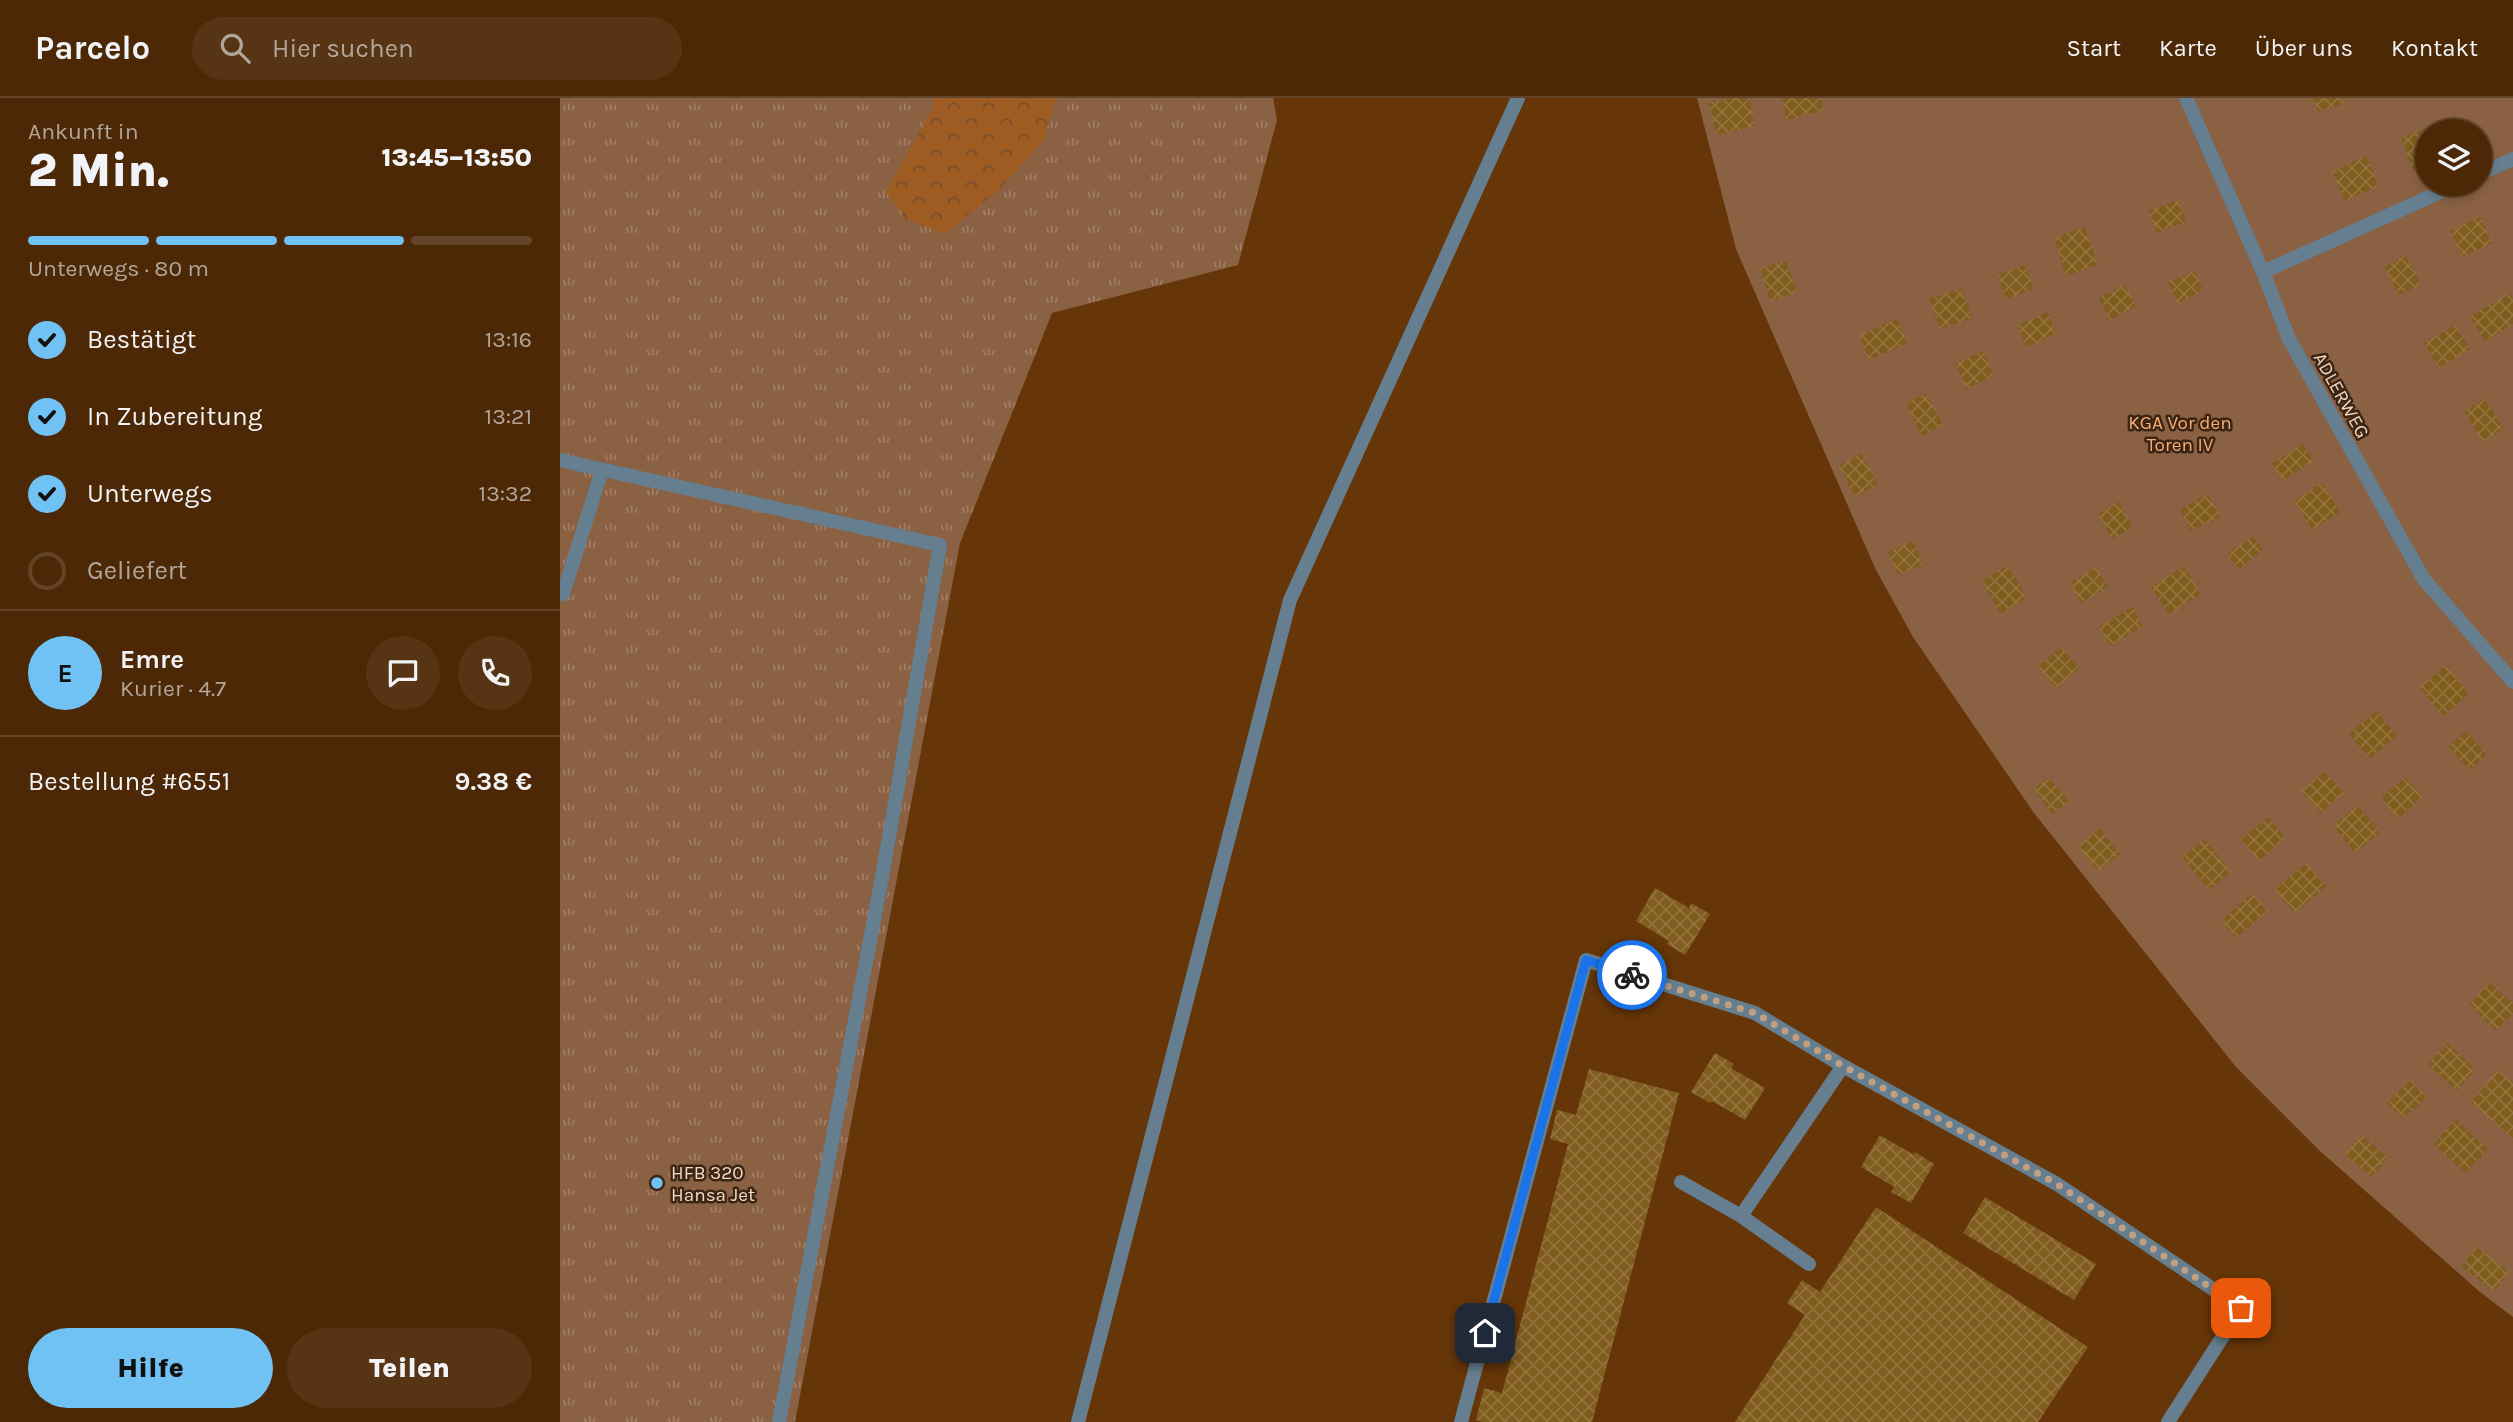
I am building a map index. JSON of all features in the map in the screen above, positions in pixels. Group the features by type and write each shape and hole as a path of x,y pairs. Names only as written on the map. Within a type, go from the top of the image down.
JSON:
{"lane":[{"path":"1078,1422 1290,600 1518,98"},
{"name":"ADLERWEG","path":"2186,98 2263,272 2289,339 2423,578 2513,682"},
{"path":"2492,169 2513,159"},
{"path":"2263,272 2431,196"},
{"path":"560,460 940,545 879,891 779,1422"},
{"path":"563,594 602,470"},
{"path":"1461,1422 1586,960 1755,1013 1843,1066 2057,1184 2241,1308 2168,1422"},
{"path":"1741,1216 1843,1066"},
{"path":"1681,1182 1741,1216 1809,1264"}],"green space":[{"path":"560,98 1273,98 1277,120 1238,265 1052,313 960,543 795,1422 560,1422"},
{"path":"934,98 1056,98 1044,140 1000,189 945,234 906,219 886,192 932,110"},
{"name":"KGA Vor den Toren IV","path":"1697,98 2513,98 2513,1317 2480,1292 2320,1151 2236,1067 2034,813 1913,637 1875,568 1736,249"}],"building":[{"path":"1749,98 1755,126 1716,135 1709,103"},
{"path":"1782,98 1821,98 1824,110 1787,120"},
{"path":"2313,98 2341,98 2343,104 2318,112"},
{"path":"2415,133 2413,171 2401,138"},
{"path":"2366,156 2379,186 2345,201 2332,172"},
{"path":"2179,200 2186,222 2157,233 2149,210"},
{"path":"2480,217 2492,243 2462,257 2450,231"},
{"path":"2085,227 2098,265 2066,276 2054,238"},
{"path":"2406,256 2421,284 2399,295 2384,267"},
{"path":"1786,260 1797,292 1770,301 1760,268"},
{"path":"2025,265 2034,289 2006,299 1997,276"},
{"path":"2194,271 2203,290 2178,303 2168,283"},
{"path":"2125,285 2136,307 2110,320 2099,298"},
{"path":"1962,288 1972,318 1940,329 1929,299"},
{"path":"2510,293 2513,299 2513,324 2485,341 2470,317"},
{"path":"2047,312 2057,333 2027,347 2017,326"},
{"path":"1897,319 1907,343 1869,360 1859,335"},
{"path":"2455,325 2470,349 2439,368 2424,343"},
{"path":"1983,351 1994,375 1967,389 1955,364"},
{"path":"1926,393 1943,425 1922,436 1906,404"},
{"path":"2484,398 2504,429 2483,442 2464,412"},
{"path":"2302,444 2314,461 2283,481 2272,464"},
{"path":"1862,453 1878,484 1855,497 1839,466"},
{"path":"2322,483 2340,512 2312,530 2294,501"},
{"path":"2208,494 2220,517 2191,531 2180,509"},
{"path":"2119,502 2133,527 2112,539 2098,514"},
{"path":"2253,536 2263,550 2239,569 2227,554"},
{"path":"1913,541 1924,564 1898,575 1888,552"},
{"path":"2008,565 2027,598 2001,614 1981,581"},
{"path":"2184,566 2201,594 2169,615 2151,587"},
{"path":"2096,567 2108,587 2081,603 2070,583"},
{"path":"2132,607 2143,626 2110,646 2099,627"},
{"path":"2061,647 2079,669 2056,688 2038,666"},
{"path":"2446,665 2469,694 2443,716 2419,687"},
{"path":"2376,711 2397,736 2370,759 2349,734"},
{"path":"2466,731 2486,754 2470,770 2449,747"},
{"path":"2324,771 2344,793 2321,813 2301,791"},
{"path":"2048,777 2069,801 2053,814 2033,790"},
{"path":"2406,777 2423,797 2398,819 2381,798"},
{"path":"2357,805 2380,832 2355,853 2333,826"},
{"path":"2268,817 2285,838 2259,861 2241,839"},
{"path":"2099,828 2120,854 2098,872 2078,846"},
{"path":"2205,839 2231,872 2209,890 2182,857"},
{"path":"2307,863 2326,887 2294,913 2275,889"},
{"path":"1655,888 1689,908 1691,903 1710,914 1685,955 1667,944 1669,941 1636,921"},
{"path":"2252,893 2268,911 2236,938 2221,921"},
{"path":"2490,982 2513,1004 2513,1013 2496,1031 2469,1004"},
{"path":"2448,1043 2476,1070 2456,1091 2428,1064"},
{"path":"1715,1053 1734,1064 1731,1068 1765,1088 1745,1120 1691,1092"},
{"path":"1589,1069 1679,1093 1592,1422 1476,1420 1484,1388 1502,1393 1568,1144 1550,1139 1557,1110 1576,1115"},
{"path":"2497,1070 2513,1082 2513,1138 2471,1103"},
{"path":"2410,1081 2427,1097 2403,1119 2387,1103"},
{"path":"2456,1119 2488,1149 2465,1173 2434,1144"},
{"path":"1880,1135 1934,1164 1911,1203 1891,1192 1894,1187 1861,1167"},
{"path":"2362,1135 2388,1158 2371,1177 2345,1154"},
{"path":"1985,1197 2096,1264 2074,1300 1963,1233"},
{"path":"1876,1207 2088,1347 2038,1422 1735,1422 1805,1315 1787,1303 1802,1280 1820,1292"},
{"path":"2476,1246 2510,1272 2494,1291 2461,1266"}],"way so far":[{"path":"1632,975 1755,1013 1843,1066 2057,1184 2241,1308"}],"place":[{"name":"HFB 320 Hansa Jet","path":"657,1183"}],"route":[{"path":"1485,1333 1586,960 1632,975"}]}
